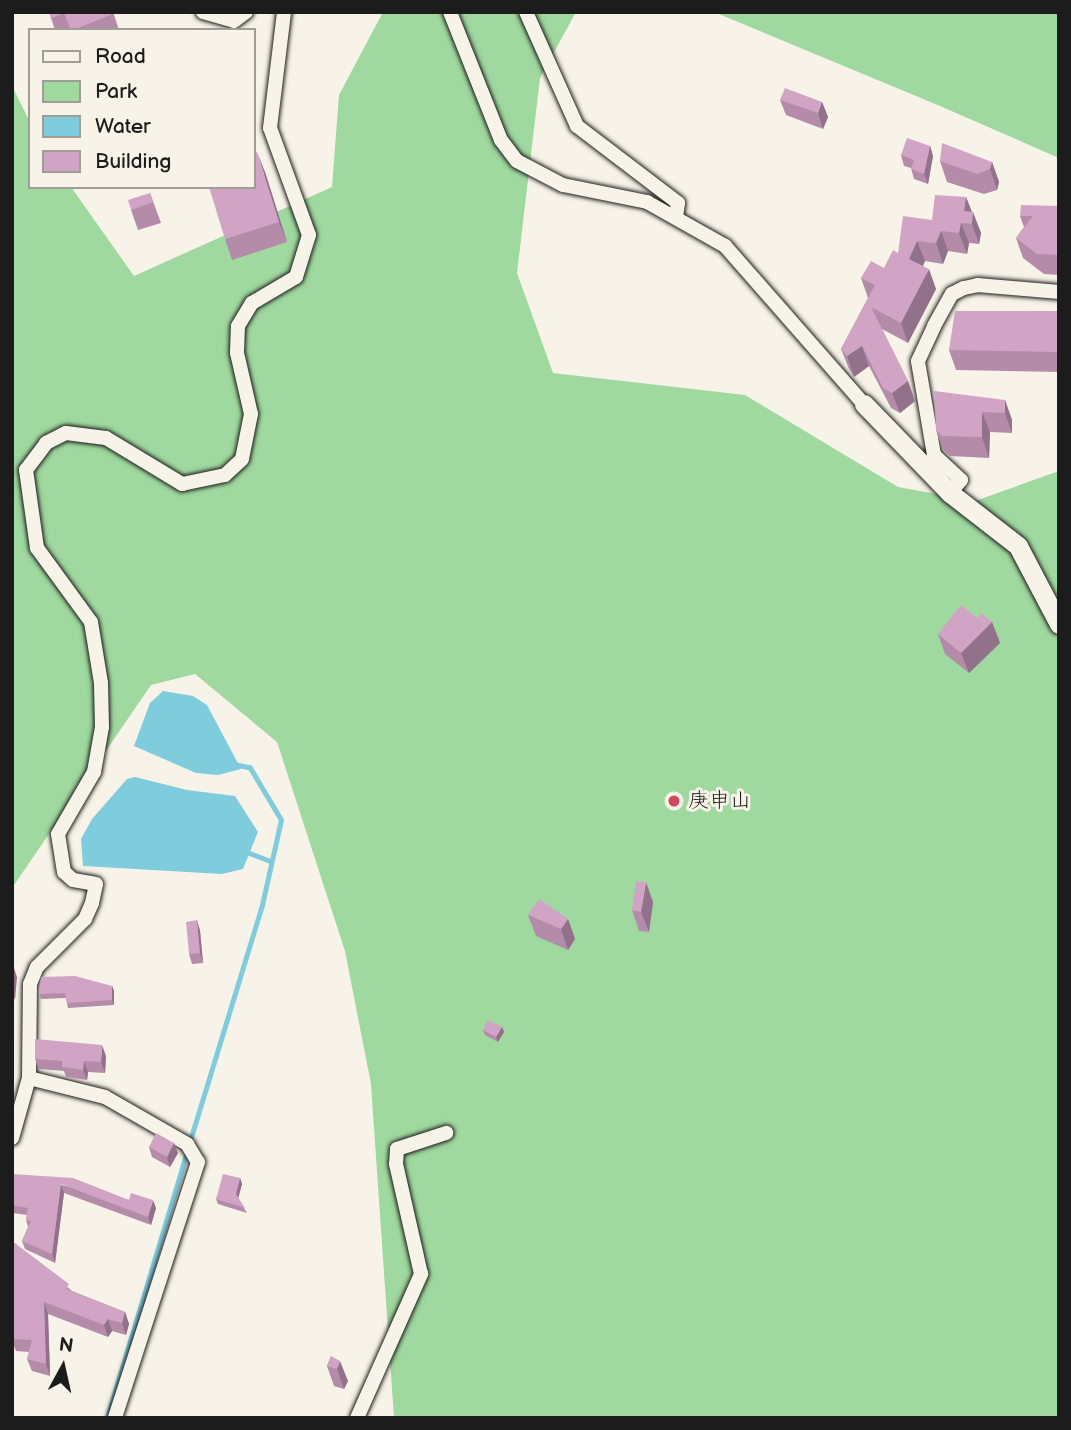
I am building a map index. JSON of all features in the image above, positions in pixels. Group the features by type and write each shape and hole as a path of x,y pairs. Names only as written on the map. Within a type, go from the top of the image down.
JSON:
{"street":[{"path":"203,12 234,21 246,12"},
{"path":"12,1138 29,1078 30,984 37,967 85,919 96,884 73,880 64,872 58,834 94,772 102,716 91,622 37,548 26,470 46,443 66,433 106,438 182,484 225,475 242,458 251,414 237,353 238,326 252,303 280,290 296,276 309,235 270,128 284,12"},
{"path":"450,12 501,140 517,161 564,185 647,202 725,246 864,404 950,493 1018,546 1059,624"},
{"path":"526,12 577,126 678,203 676,218"},
{"path":"950,493 961,480 934,455 918,361 934,326 952,294 964,288 978,285 1059,292"},
{"path":"29,1078 106,1097 190,1146 198,1162 115,1418"},
{"path":"357,1418 421,1274 396,1164 397,1149 446,1133"}],"green space":[{"path":"383,12 576,12 540,78 517,273 553,373 745,395 898,487 975,501 1059,471 1059,1418 394,1418 371,1084 345,951 277,742 195,674 151,685 12,888 12,86 28,118 28,189 72,189 134,276 332,187 339,95"},
{"path":"714,12 1059,12 1059,158 940,106"}],"water":[{"path":"163,691 193,696 207,705 241,769 218,775 196,773 134,746 150,703"},
{"path":"135,777 187,790 235,796 258,832 243,869 222,874 83,866 81,839 92,819 127,779"}],"building":[{"path":"49,12 113,12 78,28 70,28 64,13 52,18"},
{"path":"785,88 822,102 818,113 780,100"},
{"path":"907,138 930,146 924,174 911,169 914,160 901,155"},
{"path":"942,143 992,162 990,169 977,174 940,161"},
{"path":"256,152 279,222 225,239 210,189 256,189"},
{"path":"150,193 153,202 131,210 128,200"},
{"path":"935,195 966,197 964,211 973,212 972,224 961,223 959,233 941,231 936,243 917,241 909,259 929,269 901,323 871,307 908,381 892,393 883,388 862,346 847,356 841,349 875,285 861,278 871,261 884,268 893,250 898,253 903,216 932,220"},
{"path":"1021,205 1059,206 1059,255 1037,254 1016,238 1033,216 1020,216"},
{"path":"955,311 1059,311 1059,352 949,350"},
{"path":"934,391 1005,400 1005,413 982,412 982,437 942,436 936,430"},
{"path":"961,605 977,618 981,613 992,622 961,653 938,634"},
{"path":"636,881 646,882 641,912 632,910"},
{"path":"539,899 568,919 561,929 528,915"},
{"path":"197,920 200,953 189,954 186,922"},
{"path":"75,976 112,986 112,1000 67,1003 65,993 39,994 41,977"},
{"path":"488,1020 502,1027 496,1037 483,1030"},
{"path":"35,1039 102,1045 101,1062 84,1061 83,1070 62,1067 62,1061 35,1059"},
{"path":"156,1133 174,1143 167,1157 149,1147"},
{"path":"12,1174 73,1178 129,1200 131,1193 153,1200 148,1217 61,1184 52,1254 22,1241 31,1221 26,1220 28,1208 12,1205"},
{"path":"223,1174 240,1178 236,1194 245,1208 216,1199"},
{"path":"12,1241 69,1284 66,1289 125,1312 122,1323 108,1319 104,1325 44,1302 46,1364 27,1359 32,1340 12,1339"},
{"path":"331,1356 340,1361 337,1369 327,1366"}],"waterway":[{"path":"189,1144 262,905 281,820 250,768 237,765"},
{"path":"247,852 271,861"},
{"path":"107,1418 187,1152"}],"place":[{"name":"庚申山","path":"674,801"}]}
